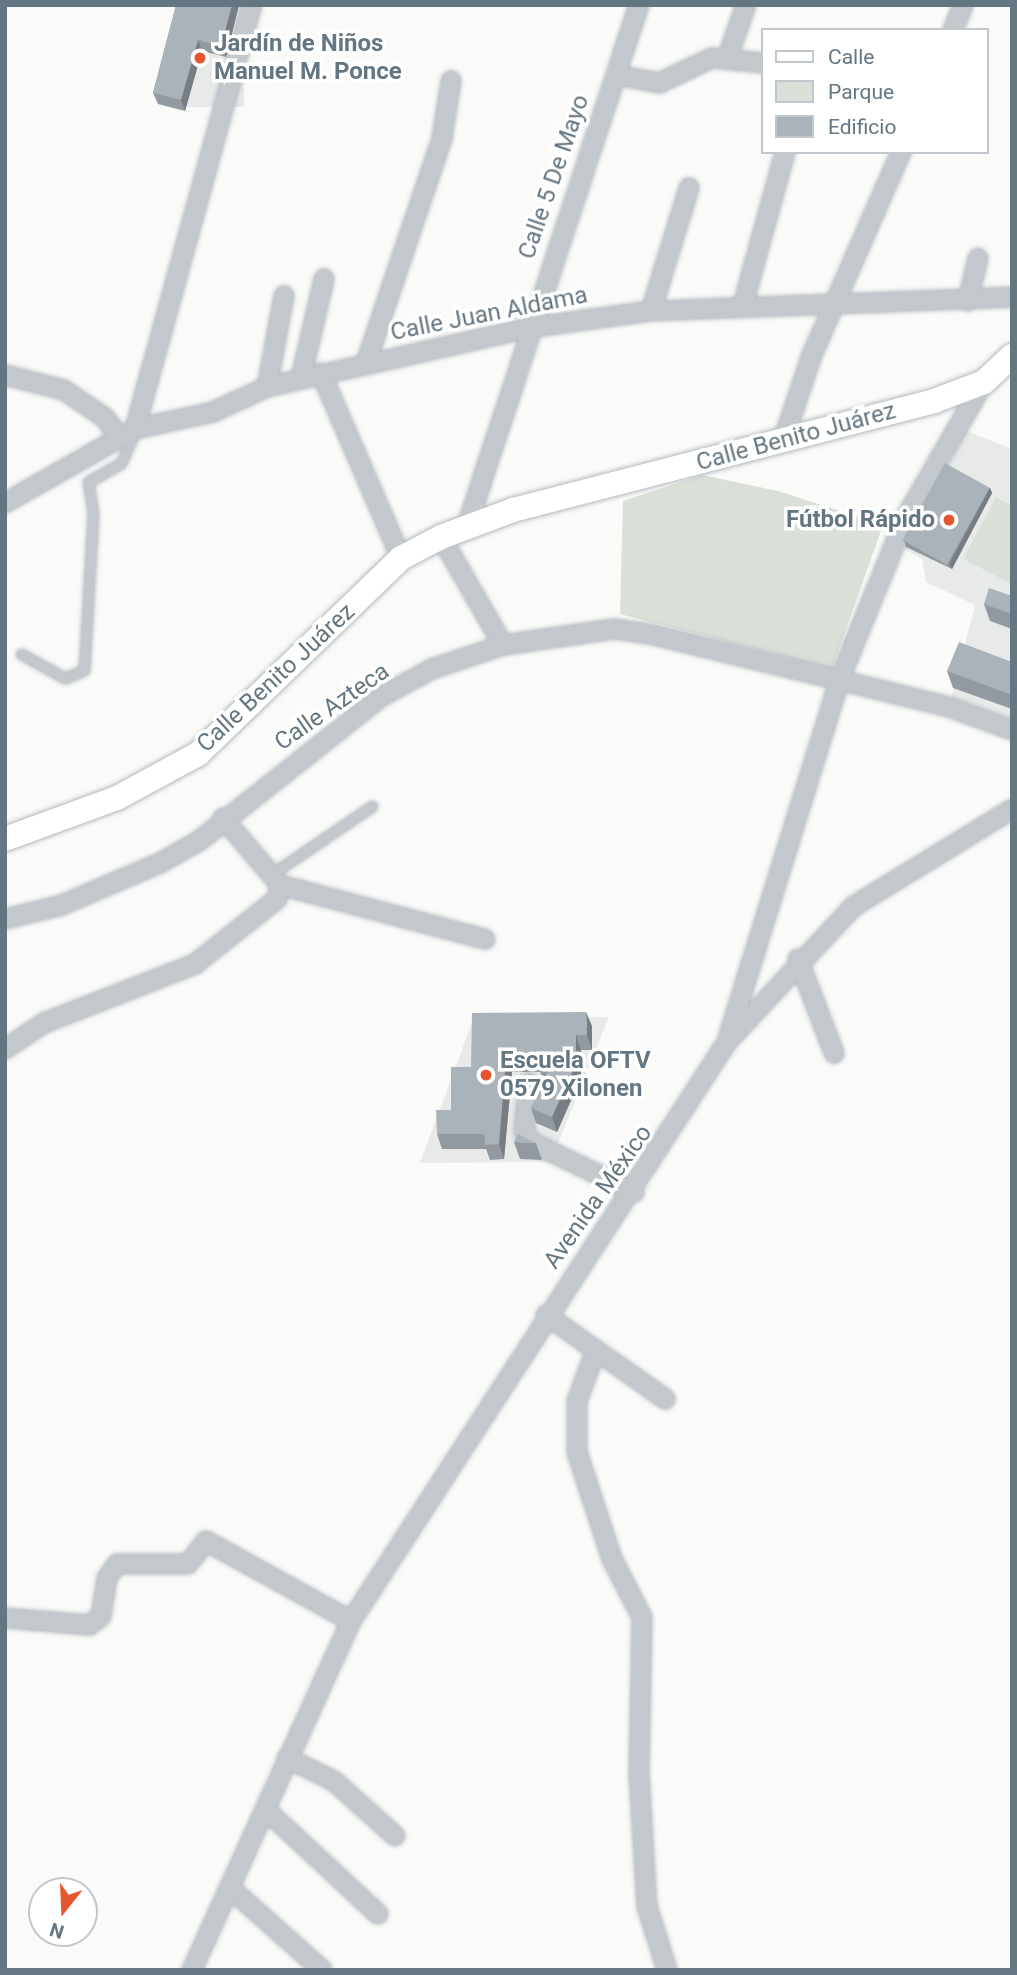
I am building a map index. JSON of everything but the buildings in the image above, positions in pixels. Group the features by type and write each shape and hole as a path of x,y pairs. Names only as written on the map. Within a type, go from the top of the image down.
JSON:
{"main road":[{"path":"985,382 1012,356"},
{"name":"Calle Benito Juárez","path":"5,839 117,798 198,754 401,558 441,537 467,526 783,441 985,382"}],"street":[{"path":"5,375 64,390 128,434 252,5"},
{"name":"Calle 5 De Mayo","path":"467,526 528,328 639,5"},
{"path":"728,56 746,5"},
{"path":"954,28 962,5"},
{"path":"616,75 659,83 728,56 762,63"},
{"path":"366,363 442,138 452,80"},
{"path":"743,305 784,154"},
{"path":"783,441 836,304 900,154"},
{"path":"651,311 689,188"},
{"path":"968,300 978,258"},
{"path":"301,378 324,279"},
{"path":"267,387 284,296"},
{"name":"Calle Juan Aldama","path":"5,503 128,434 213,412 267,387 528,328 651,311 743,305 1012,297"},
{"path":"321,373 401,558"},
{"path":"727,1042 840,678 906,517 985,382"},
{"path":"441,537 503,645"},
{"name":"Calle Azteca","path":"5,919 112,886 199,841 223,818 383,696 503,645 614,629 840,678 1012,730"},
{"name":"Avenida México","path":"192,1970 351,1620 546,1315 634,1192 727,1042 798,959 854,906 1012,809"},
{"path":"223,818 276,879 485,939"},
{"path":"5,1049 44,1023 195,964 277,899 276,879"},
{"path":"798,959 834,1053"},
{"path":"529,1083 524,1131 529,1141 634,1192"},
{"path":"546,1315 665,1399"},
{"path":"596,1350 577,1401 577,1451 611,1559 642,1617 639,1773 647,1906 667,1970"},
{"path":"5,1618 90,1625 102,1616 107,1578 117,1564 188,1563 206,1541 351,1620"},
{"path":"287,1758 334,1781 395,1836"},
{"path":"266,1810 378,1914"},
{"path":"230,1888 322,1970"}],"lane":[{"path":"21,654 65,678 84,670 93,513 88,482 121,463 128,434"},
{"path":"276,879 372,806"}],"shaded area":[{"path":"183,5 244,5 244,107 183,107"},
{"path":"966,431 1012,449 1012,730 949,707 975,605 926,582 922,559 904,549"},
{"path":"474,1017 609,1017 557,1146 614,1189 552,1162 420,1163"}],"green space":[{"path":"702,475 778,491 883,525 832,669 620,614 623,501"},
{"path":"996,497 1012,506 1012,584 963,559"}],"place":[{"name":"Jardín de Niños Manuel M. Ponce","path":"200,58"},
{"name":"Fútbol Rápido","path":"949,520"},
{"name":"Escuela OFTV 0579 Xilonen","path":"486,1075"}]}
